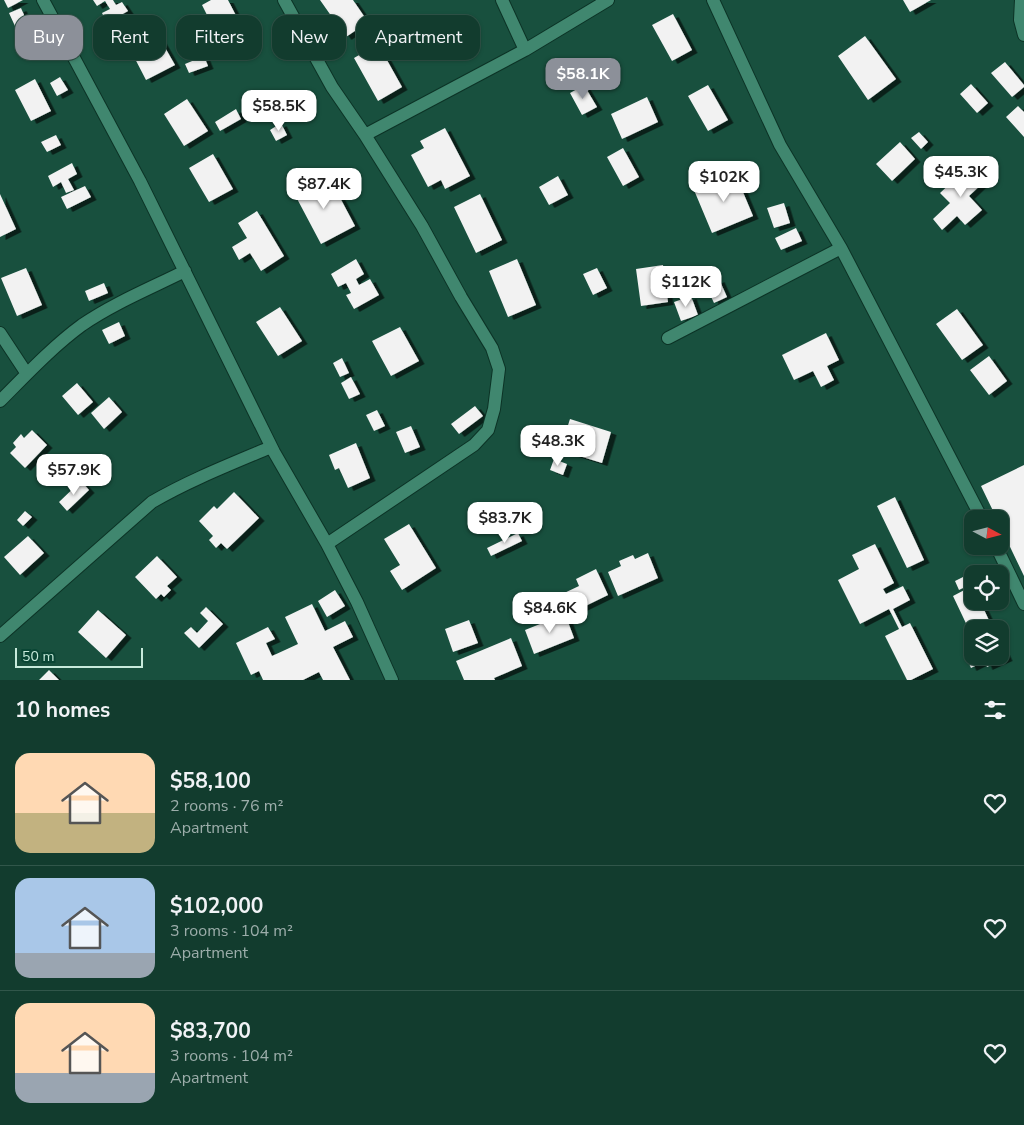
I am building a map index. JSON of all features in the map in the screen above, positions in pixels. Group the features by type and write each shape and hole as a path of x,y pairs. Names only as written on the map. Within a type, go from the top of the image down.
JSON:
{"street":[{"path":"43,0 140,181 272,447 327,544 357,602 392,680"},
{"path":"284,0 332,87 365,135 422,226 460,297 492,348 499,369 498,388 488,430 474,446 327,544"},
{"path":"502,0 525,50"},
{"path":"365,135 525,50 608,0"},
{"path":"713,0 780,145 841,248 977,510"},
{"path":"1021,0 1020,20 1024,35"},
{"path":"668,338 841,248"},
{"path":"0,401 44,356 82,325 185,271"},
{"path":"0,333 27,374"},
{"path":"0,636 152,502 213,471 272,447"},
{"path":"1000,555 1024,604"}],"building":[{"path":"4,0 23,0 8,8"},
{"path":"93,0 113,0 116,5 122,2 128,11 121,15 103,15 102,13 110,9 105,1 97,6"},
{"path":"211,0 228,0 236,15 207,15 202,5"},
{"path":"320,0 353,0 363,15 356,15 356,30 346,37 346,15 331,15"},
{"path":"903,0 931,0 910,12"},
{"path":"21,8 24,15 15,15 15,26 9,13"},
{"path":"673,14 692,50 672,61 652,25"},
{"path":"865,36 896,79 868,100 838,56"},
{"path":"166,49 175,65 146,80 136,60 166,60"},
{"path":"356,57 356,60 387,60 402,87 378,101 354,58"},
{"path":"194,60 206,60 208,66 189,73 185,64"},
{"path":"1005,62 1024,85 1012,97 991,73"},
{"path":"60,77 68,90 57,96 50,83"},
{"path":"35,79 51,111 31,121 15,90"},
{"path":"971,84 988,103 977,113 960,94"},
{"path":"584,85 597,107 582,115 570,93"},
{"path":"708,85 728,120 708,131 688,96"},
{"path":"647,97 658,122 622,139 611,114"},
{"path":"187,99 208,131 184,146 164,114"},
{"path":"1018,106 1024,112 1024,137 1006,117"},
{"path":"236,109 241,119 220,131 215,122"},
{"path":"281,123 287,135 276,141 270,130"},
{"path":"445,128 470,176 445,189 441,180 428,187 411,155 424,148 420,141"},
{"path":"919,132 928,142 921,149 911,138"},
{"path":"56,135 61,145 47,152 41,142"},
{"path":"900,142 915,159 892,181 876,164"},
{"path":"623,148 639,177 623,186 607,157"},
{"path":"213,154 233,189 209,202 189,168"},
{"path":"72,163 77,174 68,179 74,190 66,193 61,182 53,187 48,176"},
{"path":"972,163 987,179 969,196 982,210 965,225 957,216 942,230 933,219 950,203 940,193"},
{"path":"735,173 753,216 712,233 694,190"},
{"path":"328,175 355,226 321,244 294,193"},
{"path":"558,176 568,195 549,205 539,187"},
{"path":"85,186 91,197 67,209 61,197"},
{"path":"0,194 16,229 0,237"},
{"path":"480,194 502,240 476,253 454,207"},
{"path":"784,203 790,223 774,228 767,208"},
{"path":"257,211 284,256 261,271 250,253 239,260 232,247 247,238 238,223"},
{"path":"796,228 802,241 781,250 775,238"},
{"path":"356,259 364,274 356,279 359,285 370,279 379,295 354,309 346,295 351,293 346,283 338,287 331,274"},
{"path":"517,259 536,305 508,317 489,271"},
{"path":"663,265 668,302 641,306 636,269"},
{"path":"26,268 42,305 17,316 1,278"},
{"path":"597,268 607,288 593,295 583,274"},
{"path":"719,279 727,297 714,303 706,286"},
{"path":"104,283 108,293 89,301 85,291"},
{"path":"691,296 698,315 681,321 674,302"},
{"path":"280,307 302,341 278,356 256,322"},
{"path":"957,309 983,345 962,360 936,324"},
{"path":"119,322 125,336 109,344 102,330"},
{"path":"400,327 419,361 391,376 372,341"},
{"path":"826,333 839,360 827,366 834,380 821,387 813,371 794,380 782,355"},
{"path":"989,356 1007,381 989,395 970,370"},
{"path":"342,358 349,373 340,377 333,363"},
{"path":"351,377 360,394 349,399 341,383"},
{"path":"77,383 93,402 78,415 62,396"},
{"path":"109,397 122,412 104,429 91,413"},
{"path":"475,406 483,416 459,434 451,424"},
{"path":"377,410 385,426 374,431 366,415"},
{"path":"570,419 611,432 602,463 560,450"},
{"path":"411,426 420,447 405,453 396,432"},
{"path":"32,430 47,445 25,468 10,453 16,447 13,443 21,434 24,438"},
{"path":"356,443 370,478 348,488 339,468 335,470 329,455"},
{"path":"554,459 567,464 563,475 550,470"},
{"path":"1024,465 1024,576 1009,545 1009,510 993,510 981,486"},
{"path":"81,481 89,490 67,511 59,502"},
{"path":"234,492 259,518 227,549 221,543 216,548 209,540 213,536 199,521 214,506 217,509"},
{"path":"895,497 924,560 907,568 877,506"},
{"path":"25,511 32,517 23,526 17,520"},
{"path":"409,524 436,568 402,590 390,571 400,565 384,539"},
{"path":"518,533 522,541 491,556 487,548"},
{"path":"28,536 44,553 20,575 4,557"},
{"path":"875,544 894,583 883,589 886,594 903,586 910,600 893,609 902,627 910,623 933,669 911,680 907,680 885,636 899,629 889,609 860,624 838,580 859,569 852,555"},
{"path":"648,553 658,578 618,596 608,572 621,566 619,561 633,555 635,559"},
{"path":"157,556 177,577 167,586 171,590 164,597 161,594 156,599 135,577"},
{"path":"596,569 608,595 569,614 560,595 579,586 576,579"},
{"path":"964,576 964,588 959,590 955,581"},
{"path":"335,590 345,606 327,617 318,601"},
{"path":"964,590 964,610 984,610 989,620 964,620 953,596"},
{"path":"312,604 325,631 345,621 353,637 333,647 350,680 323,680 319,672 303,680 263,680 259,671 251,675 236,643 268,627 275,639 266,643 272,656 298,644 285,617"},
{"path":"206,607 223,624 199,648 184,633 191,627 197,633 208,621 200,613"},
{"path":"98,610 126,635 106,658 78,632"},
{"path":"565,614 574,638 534,654 525,630"},
{"path":"469,620 478,643 453,652 445,629"},
{"path":"511,638 522,666 494,678 495,680 464,680 456,661"},
{"path":"49,670 59,680 39,680"}]}
